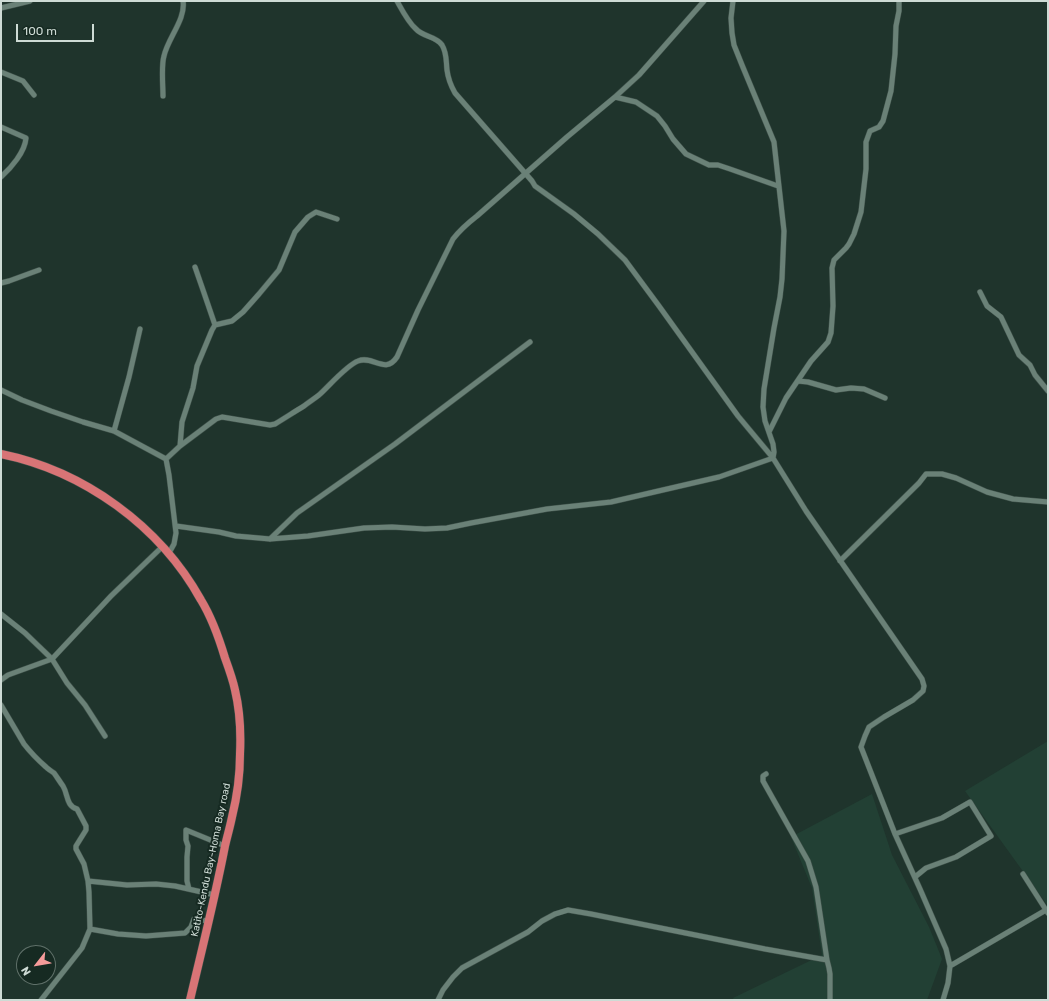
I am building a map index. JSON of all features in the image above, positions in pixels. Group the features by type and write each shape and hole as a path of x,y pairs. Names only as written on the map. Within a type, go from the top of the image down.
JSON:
{"highway":[{"name":"Katito-Kendu Bay-Homa Bay road","path":"1,454 51,469 75,480 99,494 134,518 163,546 192,585 209,615 223,650 235,690 240,720 238,780 234,808 190,1000"}],"street":[{"path":"1,8 30,1"},
{"path":"164,96 163,57 182,14 183,1"},
{"path":"396,1 416,29 422,34 436,40 441,44 446,54 447,70 455,93 535,186 574,214 598,234 625,260 738,416 773,458 806,511 922,679 924,686 923,691 913,700 870,727 861,747 895,834 946,949 950,966 948,983 943,1000"},
{"path":"166,459 180,446 216,419 222,417 270,425 275,424 318,397 353,364 360,360 367,360 383,365 393,363 453,239 464,226 639,75 704,1"},
{"path":"733,1 731,18 734,45 774,142 784,231 784,254 780,297 764,389 763,407 765,421 773,444 773,458"},
{"path":"769,432 786,398 811,361 828,342 831,333 833,306 832,268 836,257 849,244 861,212 866,169 866,142 870,131 879,127 883,120 890,91 895,54 896,26 899,11 898,1"},
{"path":"1,72 23,81 34,95"},
{"path":"615,97 636,102 657,116 673,139 686,154 709,165 730,169 778,186"},
{"path":"1,127 26,138 26,142 13,165 1,177"},
{"path":"215,325 232,322 260,294 279,270 295,232 308,218 316,212 337,219"},
{"path":"180,446 182,422 193,388 197,366 215,325 195,267"},
{"path":"1,283 39,270"},
{"path":"980,292 987,306 1001,317 1019,354 1030,365 1048,391"},
{"path":"114,431 140,329"},
{"path":"270,539 297,513 395,444 530,342"},
{"path":"798,381 808,382 836,390 851,388 864,389 885,398"},
{"path":"1,390 51,411 114,431 166,459"},
{"path":"176,526 236,536 270,539 308,536 364,528 447,528 547,509 611,502 719,478 773,458"},
{"path":"166,459 176,526 176,538 169,553"},
{"path":"840,561 919,483 926,474 942,474 956,478 986,492 1013,499 1048,502"},
{"path":"1,680 8,675 52,658 111,596 163,546"},
{"path":"1,614 25,633 52,658 67,683 85,705 105,736"},
{"path":"1,705 28,750 54,773 64,787 68,802 72,808 77,809 86,826 86,830 76,846 76,849 84,864 88,881 90,929 82,948 41,1000"},
{"path":"766,774 763,776 763,781 805,855 814,878 830,974 830,1000"},
{"path":"895,834 942,818 970,802 991,836 956,857 926,868 915,877"},
{"path":"189,889 187,881 188,846 186,840 186,830 225,846"},
{"path":"950,966 1047,912 1023,874"},
{"path":"88,881 127,885 156,884 175,886 215,895"},
{"path":"438,1000 443,990 462,968 528,932 542,921 555,914 568,910 827,960"},
{"path":"90,929 118,934 146,936 185,933 191,927 194,919 208,921"},
{"path":"826,1000 830,993"}],"shaded area":[{"path":"1048,741 1048,906 965,791"},
{"path":"872,794 892,855 929,927 942,959 927,1000 734,1000 733,998 822,955 812,888 791,837"}]}
